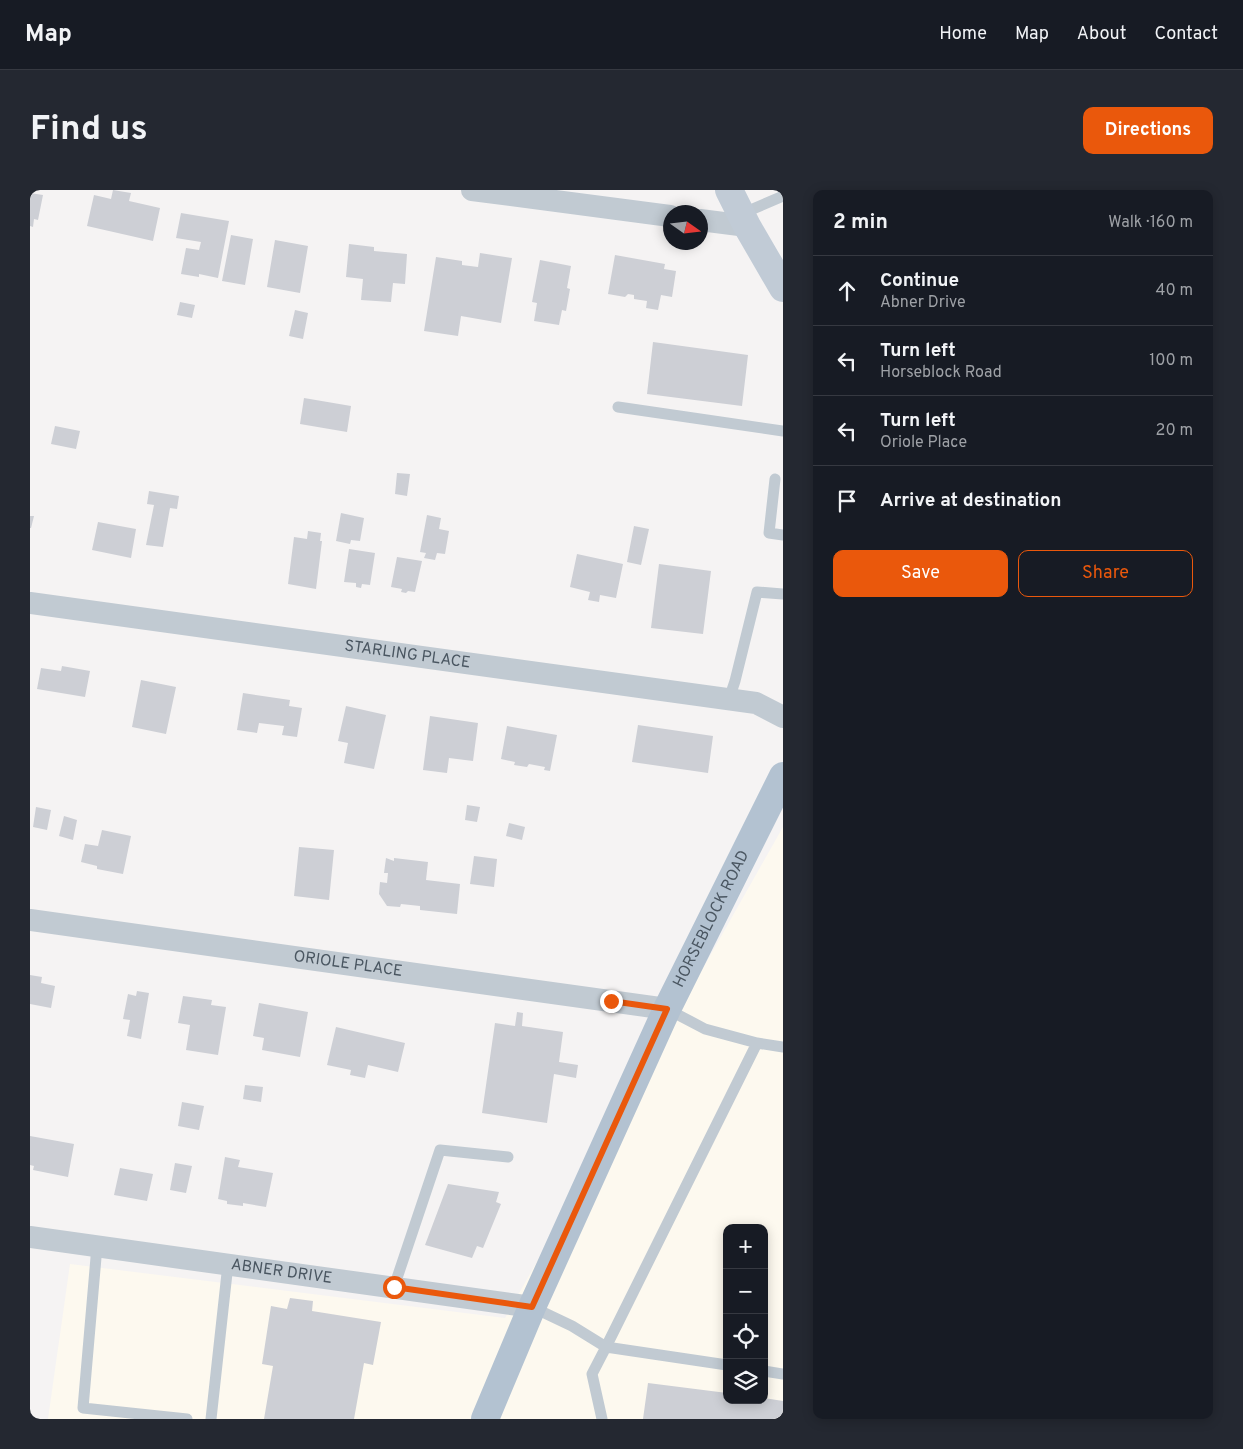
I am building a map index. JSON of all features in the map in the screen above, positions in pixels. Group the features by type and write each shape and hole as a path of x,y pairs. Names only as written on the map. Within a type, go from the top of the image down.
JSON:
{"main road":[{"name":"HORSEBLOCK ROAD","path":"485,1419 532,1307 667,1009 783,776"}],"street":[{"path":"472,190 663,215"},
{"path":"729,190 783,288"},
{"path":"708,220 744,220"},
{"name":"STARLING PLACE","path":"30,603 756,703 783,717"},
{"name":"ORIOLE PLACE","path":"30,920 667,1009"},
{"name":"ABNER DRIVE","path":"30,1237 532,1307"}],"lane":[{"path":"744,220 783,196"},
{"path":"618,407 783,431"},
{"path":"775,479 769,533 783,535"},
{"path":"729,699 757,592 783,594"},
{"path":"667,1009 705,1029 757,1043 782,1044"},
{"path":"602,1419 592,1374 757,1043"},
{"path":"394,1287 440,1150 508,1157"},
{"path":"97,1246 84,1408 187,1419"},
{"path":"211,1419 228,1264"},
{"path":"532,1307 572,1326 606,1347 723,1365"},
{"path":"768,1372 783,1374"}],"shaded area":[{"path":"783,827 783,1419 48,1419 70,1264 505,1318"}],"building":[{"path":"113,190 131,193 129,201 160,208 153,241 87,226 94,195 111,199"},
{"path":"30,193 43,195 38,220 34,219 33,227 30,226"},
{"path":"181,213 229,221 218,278 199,274 199,277 181,274 186,248 199,250 201,242 176,238"},
{"path":"231,235 253,239 245,285 222,281"},
{"path":"275,240 308,246 300,293 267,287"},
{"path":"349,244 374,247 374,251 407,254 405,284 393,283 391,302 361,300 363,279 346,277"},
{"path":"480,253 512,258 501,323 461,316 458,336 424,331 436,257 462,261 462,265 478,267"},
{"path":"615,255 665,264 664,269 676,271 672,297 661,295 658,310 646,308 647,301 634,299 634,295 628,294 625,297 608,294"},
{"path":"540,260 571,266 567,288 570,289 566,311 562,310 559,325 534,321 537,303 532,302"},
{"path":"180,302 195,305 192,318 177,315"},
{"path":"295,310 308,313 303,339 289,336"},
{"path":"653,342 748,355 742,406 647,394"},
{"path":"304,398 351,406 347,432 300,424"},
{"path":"55,426 80,431 76,449 51,444"},
{"path":"397,473 410,474 407,496 395,494"},
{"path":"149,491 179,496 177,509 170,508 163,547 146,545 154,505 147,504"},
{"path":"341,513 364,518 360,541 351,540 350,544 336,541"},
{"path":"427,515 441,518 439,529 449,531 445,554 437,553 435,560 424,558 426,553 420,552"},
{"path":"30,516 34,516 31,528 30,528"},
{"path":"98,522 136,529 131,558 92,550"},
{"path":"634,526 649,529 641,565 627,562"},
{"path":"308,531 321,533 320,541 322,541 316,589 288,584 294,537 307,539"},
{"path":"349,549 375,553 370,585 362,584 361,588 356,587 356,583 344,582"},
{"path":"577,554 623,564 616,598 600,595 599,602 588,600 590,592 570,587"},
{"path":"397,557 422,561 415,592 401,592 402,589 391,587"},
{"path":"659,564 711,571 703,634 651,628"},
{"path":"62,666 90,671 85,697 37,689 41,668 61,671"},
{"path":"141,680 176,687 166,734 132,727"},
{"path":"243,693 290,700 289,706 302,708 297,737 282,735 284,726 259,723 257,733 237,730"},
{"path":"346,706 386,715 374,769 344,763 348,743 338,741"},
{"path":"430,716 478,723 473,761 449,758 447,773 423,770"},
{"path":"638,725 713,736 708,773 632,762"},
{"path":"507,726 557,735 550,771 544,770 545,767 529,764 527,767 514,765 515,762 501,759"},
{"path":"467,805 480,807 477,822 465,820"},
{"path":"36,807 51,810 47,830 33,827"},
{"path":"64,816 77,820 73,840 59,836"},
{"path":"509,823 525,827 522,840 506,836"},
{"path":"102,830 131,836 123,874 97,869 97,866 81,862 85,844 98,846"},
{"path":"299,847 334,850 329,900 294,896"},
{"path":"474,856 497,859 494,887 470,884"},
{"path":"386,858 394,861 394,858 428,862 426,880 460,884 457,914 420,910 420,906 401,904 400,907 387,906 379,894 380,882 387,883 388,873 384,873"},
{"path":"30,975 42,977 41,983 55,986 51,1008 30,1004"},
{"path":"137,991 149,993 141,1039 127,1036 130,1020 123,1019 128,994 136,996"},
{"path":"183,996 212,1000 211,1005 226,1007 218,1055 186,1050 190,1025 178,1023"},
{"path":"259,1003 308,1012 300,1057 262,1050 264,1038 253,1036"},
{"path":"517,1012 523,1013 522,1026 563,1032 559,1062 578,1065 576,1078 554,1074 547,1123 482,1113 495,1023 515,1026"},
{"path":"336,1027 405,1043 398,1072 368,1065 365,1078 350,1075 351,1070 327,1065"},
{"path":"245,1085 263,1087 261,1102 243,1099"},
{"path":"182,1102 204,1106 199,1130 178,1126"},
{"path":"30,1136 74,1144 68,1177 33,1170 34,1166 30,1165"},
{"path":"225,1157 240,1160 238,1167 273,1173 266,1207 243,1203 243,1206 227,1204 227,1201 218,1199"},
{"path":"175,1163 192,1166 186,1193 170,1190"},
{"path":"120,1168 153,1174 147,1201 114,1195"},
{"path":"448,1184 499,1192 496,1202 501,1204 483,1248 477,1246 472,1258 425,1245"},
{"path":"290,1298 313,1301 312,1311 381,1322 373,1365 364,1363 354,1419 264,1419 273,1366 262,1364 271,1306 287,1309"},
{"path":"648,1383 723,1392 723,1404 768,1404 768,1399 783,1401 783,1419 643,1419"}],"route":[{"path":"394,1287 532,1307 667,1009 611,1001"}]}
